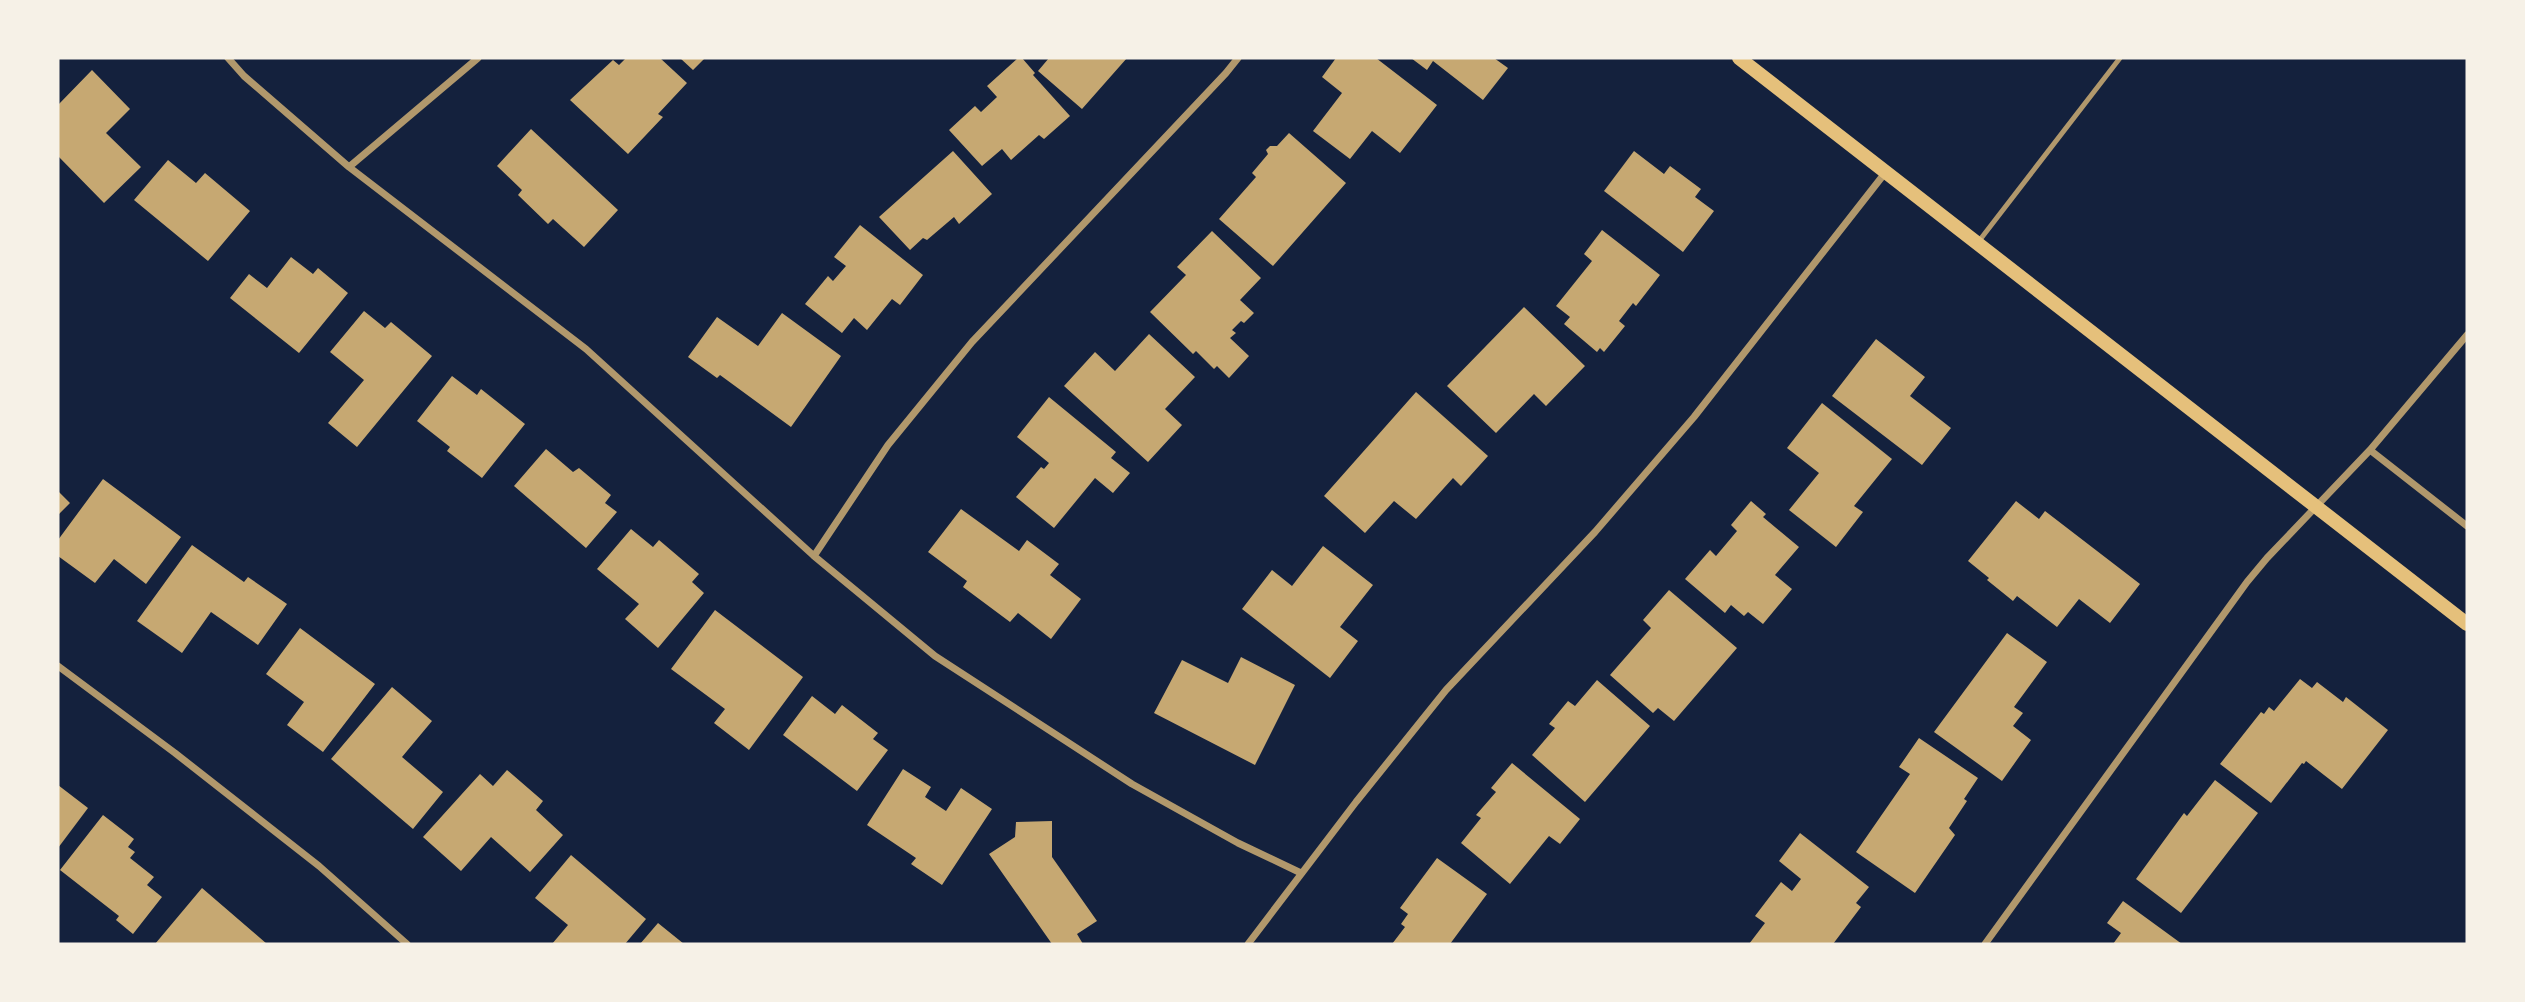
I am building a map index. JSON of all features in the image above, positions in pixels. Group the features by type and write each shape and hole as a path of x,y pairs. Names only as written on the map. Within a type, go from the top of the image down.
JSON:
{"main road":[{"path":"1740,58 2467,624"}],"street":[{"path":"228,58 349,167 586,349 814,556 935,656 1132,784 1238,843 1301,873"},
{"path":"349,167 478,58"},
{"path":"814,556 888,445 972,342 1238,58"},
{"path":"1248,944 1446,690 1595,532 1694,417 1885,173"},
{"path":"1985,944 2247,582 2370,450 2467,335"},
{"path":"2370,450 2467,526"},
{"path":"58,666 176,753 319,866 407,944"}],"lane":[{"path":"1976,244 2120,58"}],"building":[{"path":"626,58 660,58 687,83 658,114 663,117 628,154 570,100 613,60 619,65"},
{"path":"680,58 705,58 693,70"},
{"path":"1018,58 1022,58 1035,73 1033,75 1070,116 1044,139 1039,135 1011,160 1002,149 982,166 949,130 975,106 981,112 997,97 987,86"},
{"path":"1049,58 1127,58 1082,109 1038,71"},
{"path":"1336,58 1376,58 1437,105 1400,153 1372,131 1350,159 1313,131 1342,93 1322,77"},
{"path":"1411,58 1494,58 1508,68 1483,100 1433,61 1427,70"},
{"path":"92,70 130,109 106,133 141,167 104,203 58,156 58,105"},
{"path":"531,129 618,210 584,247 553,219 548,224 518,195 522,190 497,166"},
{"path":"1289,133 1346,183 1273,266 1219,219 1256,177 1252,173 1268,154 1266,150 1270,146 1277,146"},
{"path":"953,151 992,194 959,224 954,217 927,240 923,238 910,250 879,217"},
{"path":"1634,151 1664,174 1670,166 1701,189 1695,197 1714,211 1683,252 1604,191"},
{"path":"168,160 196,183 205,173 250,211 208,261 134,200"},
{"path":"860,225 923,275 900,305 892,299 867,330 854,318 842,333 805,304 828,276 833,281 846,266 834,257"},
{"path":"1602,230 1660,275 1636,306 1633,303 1619,321 1625,326 1604,352 1600,348 1597,352 1564,324 1570,317 1556,306 1592,261 1584,254"},
{"path":"1212,231 1261,278 1240,300 1254,313 1232,330 1236,333 1230,338 1249,356 1229,378 1217,366 1214,369 1196,351 1193,354 1150,312 1186,275 1177,267"},
{"path":"291,257 313,274 318,268 348,293 299,353 230,298 249,274 267,288"},
{"path":"1524,307 1585,366 1546,406 1534,394 1496,433 1447,386"},
{"path":"364,311 385,328 391,322 432,356 357,447 328,423 364,380 330,352"},
{"path":"782,313 841,356 791,427 720,375 717,378 688,357 717,317 758,346"},
{"path":"1149,334 1195,377 1165,409 1182,425 1148,462 1064,386 1095,352 1115,371"},
{"path":"1876,339 1925,377 1910,396 1951,428 1922,465 1832,396"},
{"path":"452,376 477,395 481,389 525,424 482,478 447,451 450,447 417,421"},
{"path":"1416,392 1488,456 1461,486 1453,478 1416,519 1394,501 1365,533 1324,496"},
{"path":"1049,397 1116,452 1111,458 1130,473 1113,493 1095,478 1054,528 1016,497 1041,467 1044,469 1049,463 1017,437"},
{"path":"1822,403 1892,459 1854,506 1863,512 1836,547 1789,510 1819,473 1787,448"},
{"path":"546,449 573,472 579,468 611,495 605,503 617,512 586,548 514,486"},
{"path":"103,479 181,537 146,584 114,559 95,583 58,556 58,540"},
{"path":"58,491 70,503 58,515"},
{"path":"1751,501 1766,514 1763,517 1799,547 1775,575 1792,589 1763,624 1748,612 1744,616 1731,605 1725,613 1685,579 1710,550 1716,556 1737,531 1731,525"},
{"path":"2016,501 2039,519 2045,511 2140,584 2110,623 2079,599 2057,627 2017,596 2013,601 1968,561"},
{"path":"961,509 1019,551 1027,540 1059,564 1050,575 1081,599 1051,639 1018,613 1010,622 963,587 967,581 928,552"},
{"path":"631,529 653,547 659,540 699,574 692,582 704,593 658,648 625,619 639,604 597,569"},
{"path":"192,545 244,582 248,577 287,604 258,645 211,612 182,653 137,621"},
{"path":"1323,546 1373,585 1340,627 1358,641 1330,678 1242,609 1272,570 1292,586"},
{"path":"1669,590 1737,648 1674,721 1658,708 1653,713 1610,675 1651,628 1643,620"},
{"path":"715,610 803,677 749,750 714,723 725,709 671,669"},
{"path":"300,628 375,684 323,752 287,725 304,702 266,674"},
{"path":"2007,633 2047,662 2014,707 2023,713 2013,726 2031,740 2002,781 1934,732"},
{"path":"1241,657 1295,685 1255,765 1154,713 1182,660 1228,683"},
{"path":"2300,679 2312,688 2317,682 2343,702 2346,697 2388,730 2342,789 2306,761 2271,803 2220,764 2261,712 2264,714 2269,707 2274,711"},
{"path":"1597,680 1650,726 1585,802 1532,755 1555,728 1549,724 1568,701 1575,706"},
{"path":"392,687 432,721 402,757 443,792 413,829 331,759"},
{"path":"812,696 835,714 842,705 878,733 873,739 888,750 857,791 783,735"},
{"path":"1919,738 1978,778 1949,828 1955,835 1915,893 1856,852 1910,774 1899,767"},
{"path":"1512,763 1580,819 1560,844 1549,836 1510,884 1461,843 1481,818 1476,815 1496,792 1491,788"},
{"path":"903,769 931,787 925,797 946,811 961,788 992,809 942,885 911,864 916,858 867,825"},
{"path":"507,770 543,801 536,810 563,835 530,872 491,837 461,871 423,837 480,774 493,786"},
{"path":"2215,780 2258,813 2181,913 2136,879 2184,813 2187,816"},
{"path":"58,785 88,808 58,848"},
{"path":"103,815 134,839 128,847 135,852 130,858 154,877 147,885 162,897 133,934 116,920 119,916 60,870"},
{"path":"1052,821 1052,857 1097,921 1077,934 1083,944 1052,944 989,854 1015,837 1016,822"},
{"path":"1800,833 1869,887 1856,903 1861,907 1833,944 1749,944 1765,923 1755,916 1781,882 1792,891 1801,879 1779,861"},
{"path":"571,855 646,919 625,944 552,944 568,925 535,898"},
{"path":"1437,858 1487,894 1450,944 1392,944 1405,927 1401,924 1408,914 1400,908"},
{"path":"202,888 267,944 155,944"},
{"path":"2123,901 2182,944 2113,944 2121,933 2107,923"},
{"path":"658,923 684,944 640,944"}]}
